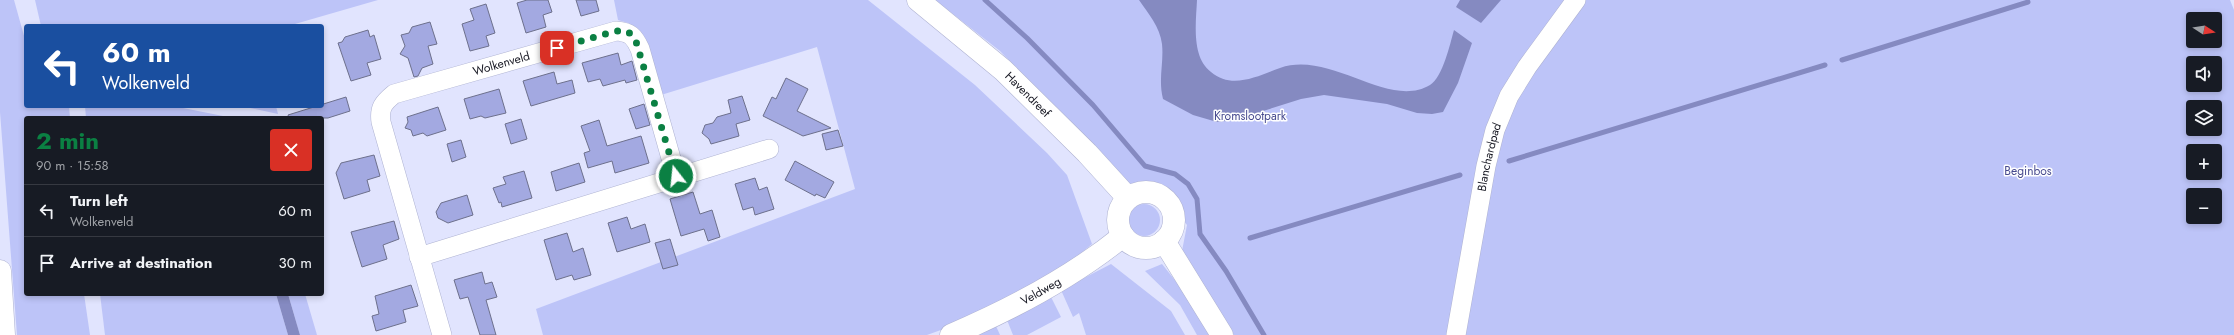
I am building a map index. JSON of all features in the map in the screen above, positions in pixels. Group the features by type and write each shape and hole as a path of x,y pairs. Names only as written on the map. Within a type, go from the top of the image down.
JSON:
{"street":[{"name":"Havendreef","path":"918,0 1003,70 1082,148 1128,198"},
{"name":"Blanchardpad","path":"1456,335 1486,166 1495,130 1509,96 1526,67 1576,0"},
{"name":"Wolkenveld","path":"442,335 381,122 380,111 384,102 394,94 616,31 627,31 635,38 640,49 676,176"},
{"path":"419,257 676,176 769,149"},
{"path":"1146,192 1156,193 1164,198 1174,215 1174,224 1164,241 1148,248 1138,247 1130,243 1123,236 1118,220 1122,204 1128,198 1137,193 1146,192"},
{"name":"Veldweg","path":"951,335 992,318 1029,299 1073,272 1123,236"},
{"path":"1164,241 1222,335"},
{"path":"0,270 4,335"}],"green space":[{"path":"0,0 14,0 24,36 24,108 69,108 70,116 24,116 24,296 84,296 90,335 17,335 0,112"},
{"path":"35,0 378,0 295,24 41,24"},
{"path":"614,0 868,0 975,85 1047,153 1067,175 1092,244 1055,272 1014,297 970,318 927,335 543,335 536,309 855,189 817,47 661,95 639,30 628,23 618,20"},
{"name":"Beginbos","path":"935,0 2230,0 2234,10 2234,335 1234,335 1191,269 1182,251 1187,225 1157,185 1129,184 1000,51"},
{"path":"85,108 183,108 223,116 86,116"},
{"path":"250,108 276,108 278,114"},
{"path":"1141,204 1147,204 1157,211 1160,220 1159,226 1153,233 1147,236 1141,236 1131,229 1128,223 1128,217 1135,207"},
{"path":"1111,264 1171,311 1185,335 1086,335 1079,313 1073,317 1061,290"},
{"path":"1162,264 1189,298 1210,335 1197,335 1180,305 1145,271"},
{"path":"100,296 277,296 288,335 105,335"},
{"path":"289,296 306,296 317,335 300,335"},
{"path":"1051,297 1061,317 1027,335 1013,335 1007,320"},
{"path":"996,326 1000,335 975,335"}],"shaded area":[{"path":"1139,0 1197,0 1196,39 1200,58 1211,72 1228,80 1245,80 1280,68 1299,65 1319,67 1339,72 1378,86 1396,90 1414,91 1430,85 1439,75 1454,30 1472,43 1458,83 1443,112 1432,114 1417,113 1387,104 1324,95 1301,99 1235,120 1217,122 1193,115 1163,99 1161,85 1161,38 1153,20"},
{"path":"1460,0 1501,0 1481,23 1456,7"},
{"path":"277,296 289,296 300,335 288,335"}],"building":[{"path":"527,0 548,0 552,12 543,15 546,27 526,33 517,3"},
{"path":"576,0 596,0 599,11 581,16"},
{"path":"486,4 495,33 486,36 489,46 470,51 462,24 474,20 470,9"},
{"path":"430,22 437,44 428,46 433,64 422,68 418,76 414,77 408,58 400,54 405,46 401,35 409,33 412,27"},
{"path":"368,30 370,37 374,35 381,59 367,63 371,75 351,81 338,43 342,42 345,37"},
{"path":"618,53 621,65 632,61 637,80 626,83 625,80 603,86 600,79 588,82 582,63"},
{"path":"554,72 557,84 572,80 575,93 531,106 523,81"},
{"path":"786,78 808,89 797,111 831,128 803,136 763,116 772,97 776,99"},
{"path":"499,89 506,113 485,118 481,116 470,119 464,99"},
{"path":"742,96 750,120 736,124 739,136 711,144 709,139 702,133 705,125 713,123 717,117 731,113 728,100"},
{"path":"346,97 350,111 328,118 324,118 324,116 288,115 311,108 324,108 324,104"},
{"path":"644,104 650,125 636,129 629,109"},
{"path":"438,107 446,130 427,136 423,133 413,136 411,130 405,128 408,122 407,117"},
{"path":"521,119 527,139 511,144 505,124"},
{"path":"599,120 607,146 641,136 649,163 615,173 612,161 588,168 584,153 590,151 581,126"},
{"path":"838,130 843,146 826,150 822,134"},
{"path":"461,140 466,157 452,162 447,144"},
{"path":"374,155 380,176 367,180 370,191 344,199 336,173 341,163"},
{"path":"795,161 834,182 825,198 816,194 815,196 785,180"},
{"path":"579,163 585,182 556,191 551,172"},
{"path":"524,171 532,198 502,207 501,202 499,203 493,188 506,184 503,177"},
{"path":"755,178 759,190 767,187 774,209 755,215 753,207 743,210 735,184"},
{"path":"693,192 700,214 712,210 720,237 708,241 704,229 681,236 670,199"},
{"path":"467,195 473,215 448,223 438,218 436,212 441,203"},
{"path":"627,217 631,229 645,224 650,242 617,252 608,223"},
{"path":"394,221 399,239 383,245 387,259 362,267 351,232"},
{"path":"567,233 573,252 583,248 591,275 574,280 572,275 556,280 544,240"},
{"path":"670,239 678,265 663,269 655,243"},
{"path":"482,272 485,284 492,282 497,297 486,300 496,335 480,335 468,297 460,299 454,280"},
{"path":"411,285 418,306 403,310 406,322 376,331 372,316 379,314 375,296"}],"waterway":[{"path":"985,0 1027,38 1093,105 1145,166 1175,174 1188,184 1197,199 1200,234 1226,271 1264,335"},
{"path":"1842,60 2028,2"},
{"path":"1509,161 1825,65"},
{"path":"1250,238 1460,175"}],"route":[{"path":"557,48 616,31 627,31 635,38 640,49 676,176"}],"park label":[{"name":"Kromslootpark","path":"1250,116"}]}
